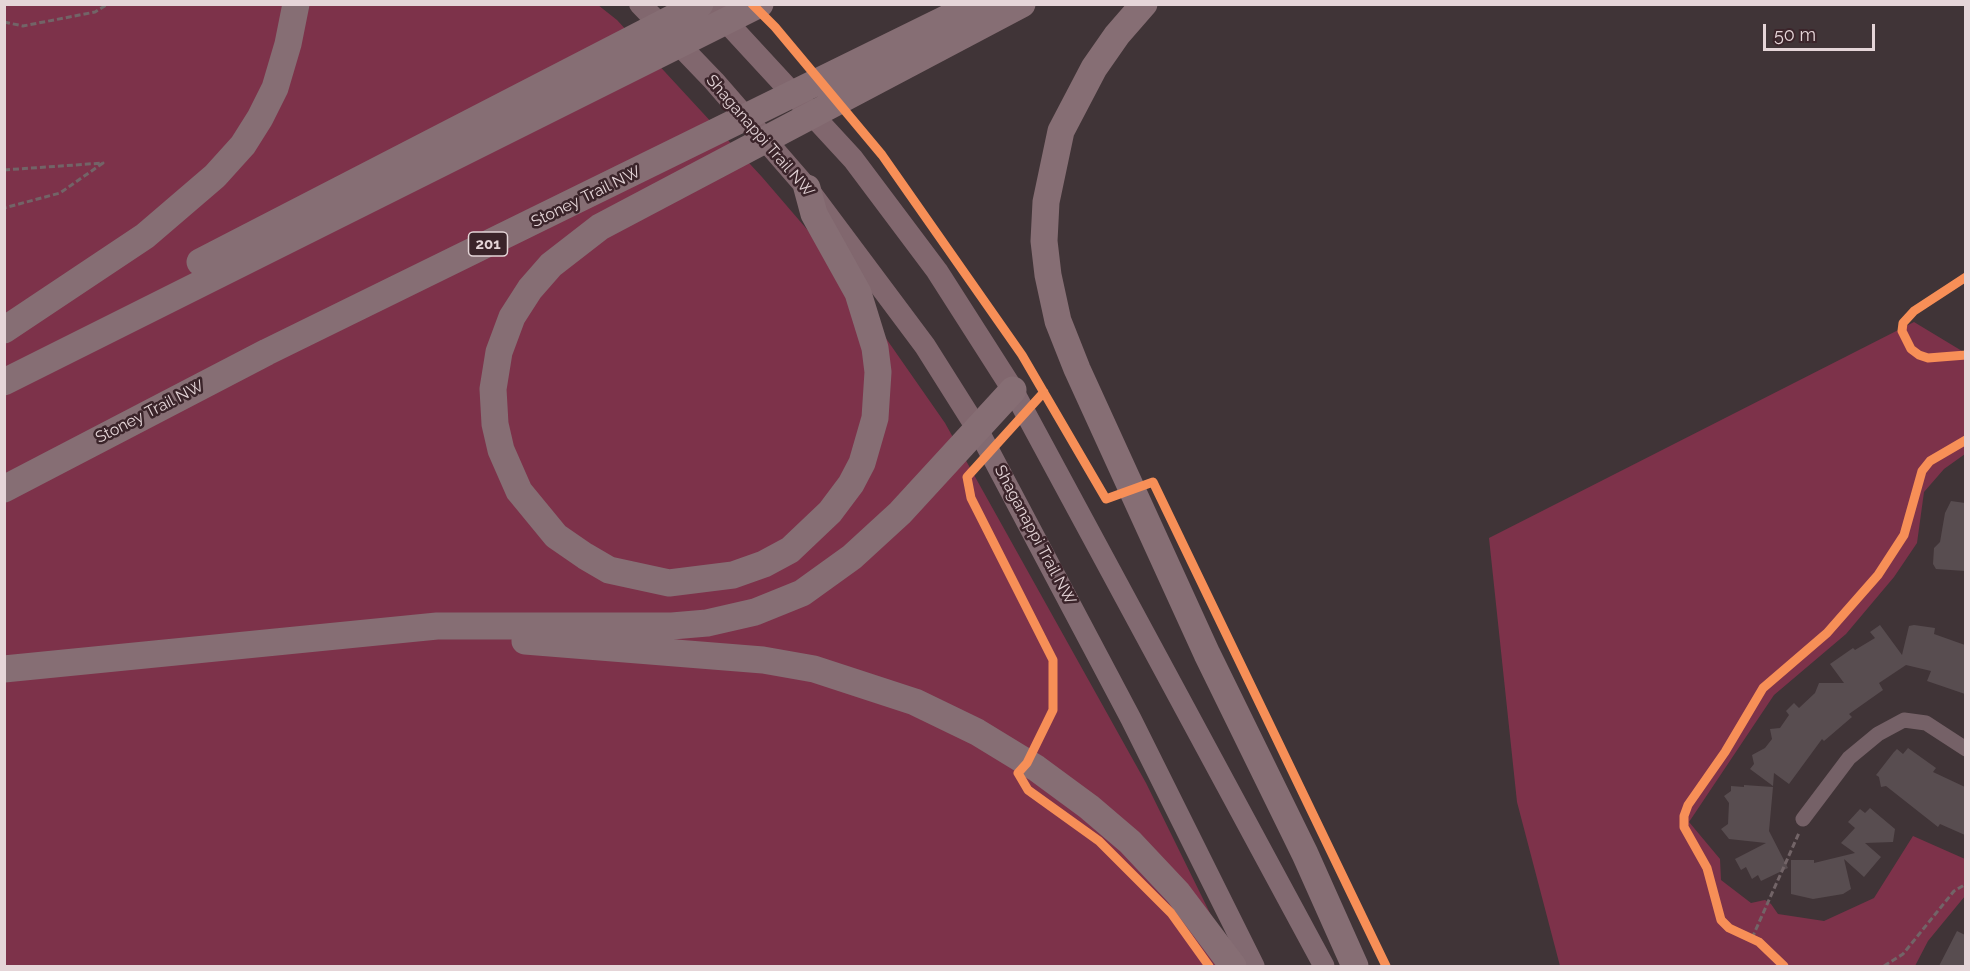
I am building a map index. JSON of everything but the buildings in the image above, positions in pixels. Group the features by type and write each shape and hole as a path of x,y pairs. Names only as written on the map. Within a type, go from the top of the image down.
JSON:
{"highway":[{"path":"4,330 145,236 215,176 243,145 270,98 288,44 296,4"},
{"path":"4,374 162,282 700,4"},
{"path":"4,382 760,4"},
{"name":"Stoney Trail NW","path":"4,489 267,352 976,4"},
{"path":"807,188 814,214 858,293 875,348 878,372 875,418 862,463 830,512 790,549 764,564 733,575 669,583 609,570 556,536 519,491 501,450 495,424 493,389 500,352 512,317 530,289 551,265 600,227 1022,4"},
{"path":"1144,4 1117,35 1094,68 1061,131 1046,202 1044,241 1048,275 1058,321 1077,369 1207,654 1305,854 1355,966"},
{"path":"4,669 437,626 672,626 707,623 755,612 802,593 852,557 900,513 1013,390"},
{"path":"268,641 452,638 544,642 763,660 814,669 861,683 915,702 977,732 1036,768 1089,807 1130,842 1178,893 1233,966"}],"main road":[{"name":"Shaganappi Trail NW","path":"640,4 714,81 807,188 926,346 978,430 1131,718 1254,966"},
{"path":"710,4 853,159 937,271 1013,390 1324,966"}],"street":[{"path":"1803,819 1833,775 1849,758 1878,734 1904,720 1926,723 1965,749"}],"path":[{"path":"4,22 23,26 95,12 108,4"},
{"path":"4,170 103,164 60,193 4,208"},
{"path":"1741,935 1756,940 1795,846 1803,819"},
{"path":"1884,966 1903,954 1954,891 1965,884"}],"shaded area":[{"path":"5,4 598,5 617,20 762,177 823,248 945,423 1146,783 1236,966 5,966"},
{"path":"1914,322 1965,351 1965,454 1944,469 1924,492 1917,543 1894,577 1846,634 1774,695 1689,822 1720,859 1721,880 1751,903 1765,900 1778,914 1824,921 1874,898 1913,836 1965,859 1965,896 1928,941 1915,966 1560,966 1517,802 1489,538"}],"cycle path":[{"path":"752,4 775,27 882,155 1022,355 1106,499 1153,482 1386,966"},
{"path":"1966,277 1914,311 1903,323 1902,331 1911,349 1919,355 1928,358 1966,355"},
{"path":"1044,392 967,477 971,498 1053,660 1053,710 1027,763 1018,773 1028,790 1099,841 1171,913 1209,966"},
{"path":"1784,966 1759,942 1729,928 1721,920 1707,868 1684,827 1684,816 1688,805 1725,752 1763,688 1827,633 1878,575 1904,535 1922,471 1930,461 1966,440"}]}
